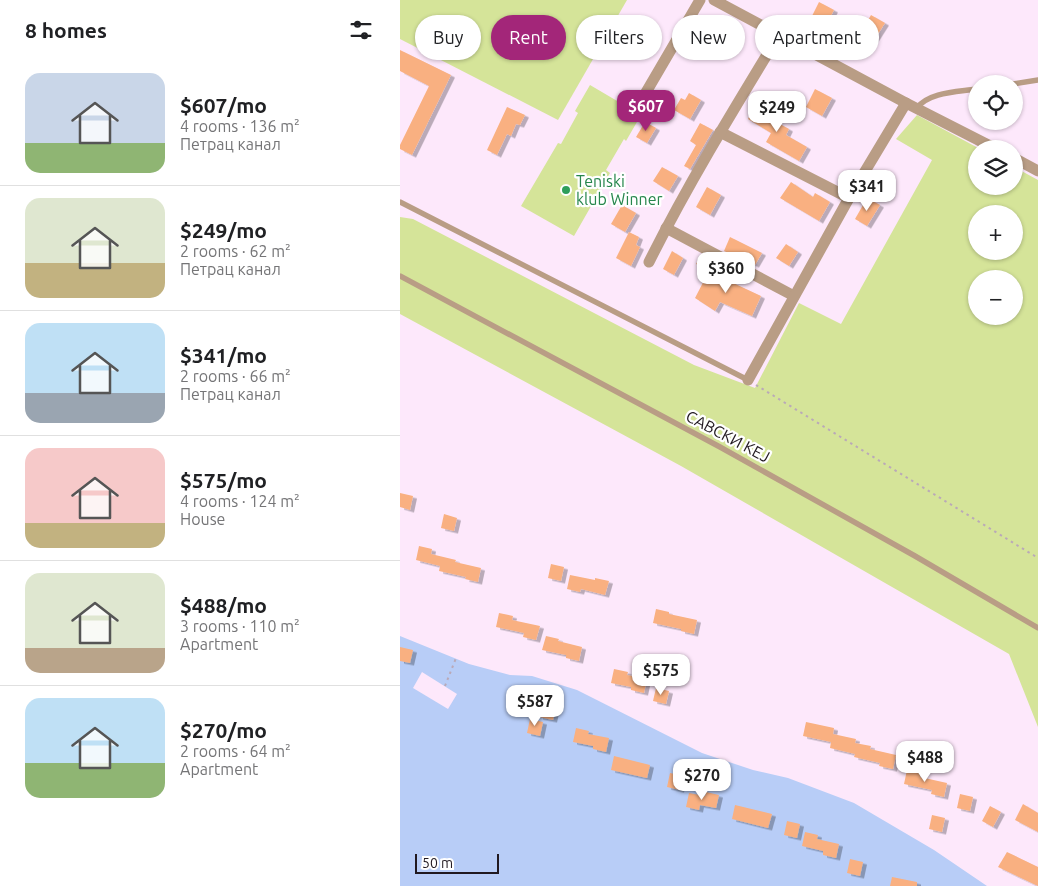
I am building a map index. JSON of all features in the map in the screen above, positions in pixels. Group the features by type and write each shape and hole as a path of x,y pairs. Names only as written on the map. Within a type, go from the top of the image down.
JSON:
{"street":[{"path":"638,106 700,0"},
{"path":"714,0 755,21"},
{"path":"649,262 720,132 763,60"},
{"path":"826,60 906,104 979,140"},
{"path":"748,380 849,198 906,104"},
{"path":"720,132 849,198"},
{"path":"1023,163 1038,171"},
{"path":"666,228 794,296"}],"lane":[{"path":"1023,82 1038,80"},
{"path":"917,108 926,100 944,94 968,90"},
{"path":"400,202 748,380"},
{"name":"САВСКИ КЕЈ","path":"400,276 720,447 916,556 1038,628"}],"path":[{"path":"748,380 1038,558"},
{"path":"445,686 456,658"}],"green space":[{"path":"400,0 627,0 618,15 576,15 576,60 592,60 558,120 441,60 481,60 481,15 415,15 415,47 400,39"},
{"path":"590,85 641,115 606,170 610,173 574,236 521,206 558,143 561,144 578,113 575,111"},
{"path":"917,115 968,143 968,195 1023,195 1023,172 1038,180 1038,727 1009,654 681,466 400,314 400,217 413,219 694,365 755,388 799,303 841,324 932,160 896,139"}],"water":[{"path":"400,636 469,664 510,675 532,676 577,690 702,753 753,770 788,778 854,803 934,850 987,886 400,886"}],"pier":[{"path":"422,672 457,694 448,709 413,688"}],"building":[{"path":"819,2 834,10 831,15 812,15"},
{"path":"879,20 885,23 879,32"},
{"path":"400,50 415,57 415,60 420,60 451,75 412,155 400,149 400,145 429,86 400,71"},
{"path":"815,89 832,98 822,116 806,107"},
{"path":"689,93 701,100 690,119 674,110 681,98 685,100"},
{"path":"757,102 771,110 767,117 789,129 786,135 807,147 799,161 766,142 771,133 748,119"},
{"path":"507,107 525,115 520,125 516,124 511,136 507,134 497,155 487,150"},
{"path":"645,122 656,128 647,143 636,137"},
{"path":"700,123 713,130 690,169 684,166 696,145 690,141"},
{"path":"662,167 678,176 669,191 653,181"},
{"path":"791,182 813,197 815,193 830,202 819,221 780,198"},
{"path":"707,187 721,195 710,215 696,207"},
{"path":"867,198 880,205 867,226 855,219"},
{"path":"622,205 636,213 625,232 611,224"},
{"path":"629,232 639,237 636,245 640,247 631,266 616,258"},
{"path":"730,237 762,253 755,265 724,251"},
{"path":"786,244 798,252 789,266 776,258"},
{"path":"672,251 683,258 674,275 663,269"},
{"path":"701,255 714,262 710,270 696,264"},
{"path":"710,269 732,280 731,282 761,296 752,316 720,302 715,311 695,298"},
{"path":"400,493 413,496 410,510 400,507"},
{"path":"444,514 457,518 454,531 441,528"},
{"path":"419,546 432,549 431,554 481,568 478,582 465,579 466,577 439,571 440,566 416,560"},
{"path":"551,564 564,567 561,581 548,578"},
{"path":"570,575 609,581 605,595 581,589 580,592 567,589"},
{"path":"656,609 697,620 694,634 653,623"},
{"path":"499,613 513,616 512,620 540,626 536,640 523,637 524,633 496,627"},
{"path":"546,636 582,647 579,661 566,658 566,655 542,650"},
{"path":"400,647 413,650 410,663 400,661"},
{"path":"614,669 628,672 627,675 647,679 644,693 631,690 631,687 611,683"},
{"path":"656,688 669,691 666,704 653,701"},
{"path":"542,704 556,707 553,720 539,717"},
{"path":"530,719 543,722 540,736 527,733"},
{"path":"806,722 834,728 833,734 856,739 855,743 871,746 870,749 896,755 893,769 879,766 880,763 854,757 855,754 830,748 831,742 803,736"},
{"path":"576,728 589,731 588,734 609,738 606,752 593,749 593,746 573,742"},
{"path":"614,756 650,765 647,778 611,770"},
{"path":"907,770 921,773 920,777 947,783 944,797 931,794 932,790 904,784"},
{"path":"670,773 684,776 680,790 667,787"},
{"path":"706,792 719,795 716,808 700,805 699,810 686,807 689,793 705,796"},
{"path":"960,794 973,797 970,811 957,808"},
{"path":"1023,804 1038,813 1038,832 1015,820"},
{"path":"735,805 772,814 768,828 732,819"},
{"path":"990,806 1001,812 993,827 982,821"},
{"path":"932,815 945,818 942,832 929,829"},
{"path":"787,821 800,824 797,838 784,835"},
{"path":"805,832 818,835 817,839 839,844 836,858 823,855 823,851 802,846"},
{"path":"1007,852 1038,867 1038,886 998,867"},
{"path":"850,859 863,862 860,876 847,873"},
{"path":"892,877 917,882 917,886 890,886"}],"place":[{"name":"Teniski klub Winner","path":"566,190"}]}
